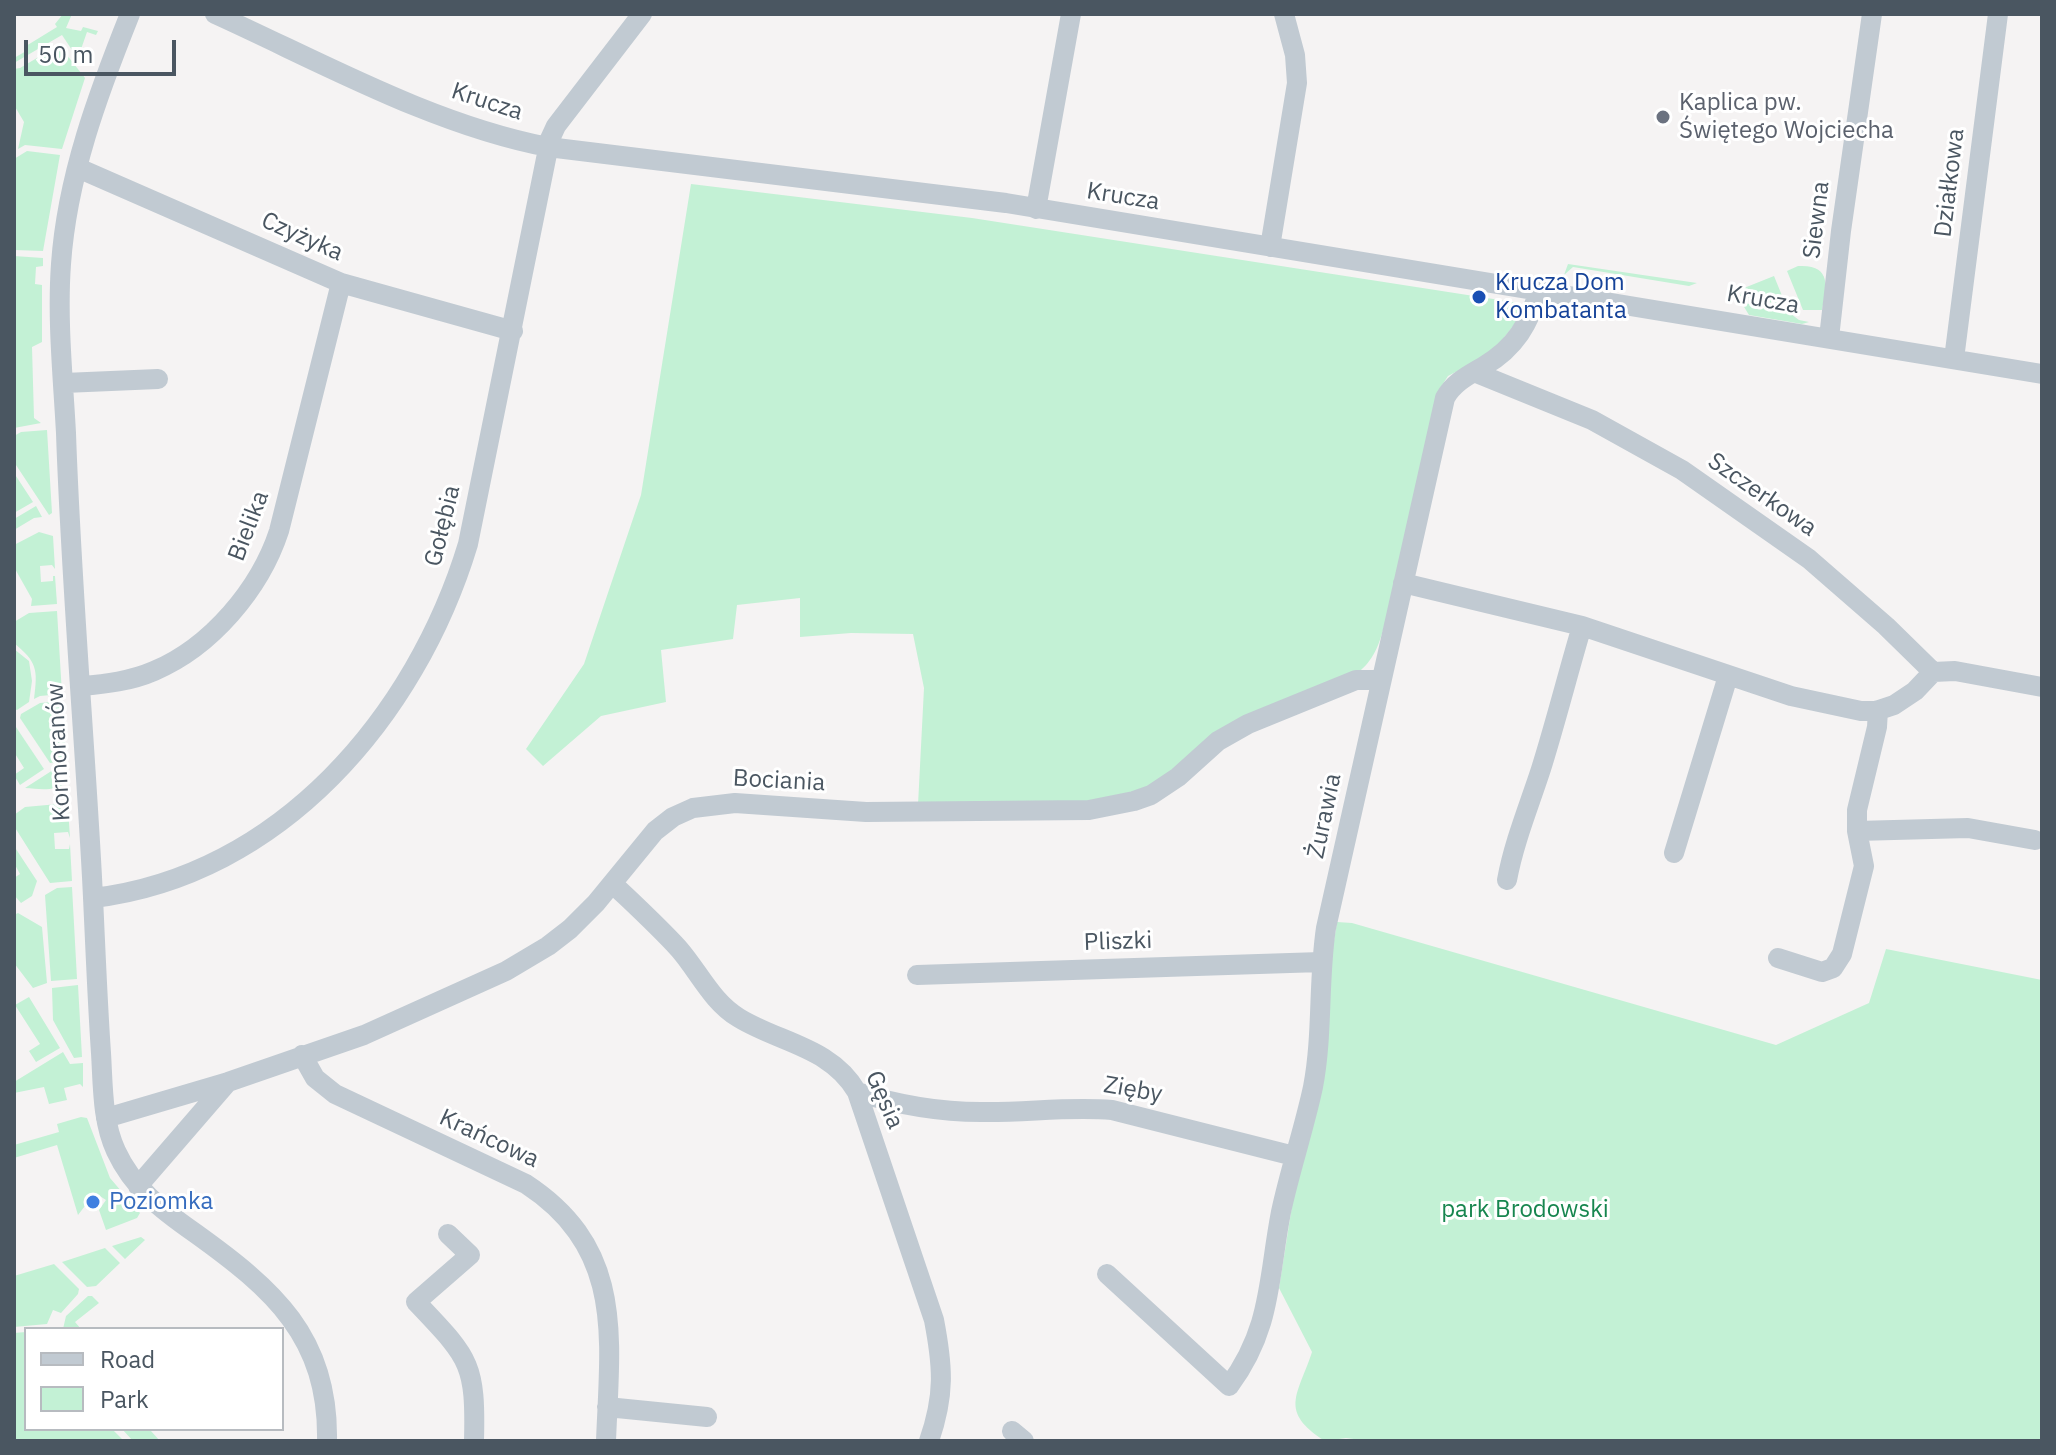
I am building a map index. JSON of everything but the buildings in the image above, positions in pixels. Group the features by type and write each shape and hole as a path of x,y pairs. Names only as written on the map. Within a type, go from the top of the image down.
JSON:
{"street":[{"name":"Kormoranów","path":"130,14 96,103 69,203 61,265 60,310 69,522 106,1118 116,1151 138,1186 163,1211 245,1269 291,1317 311,1349 321,1380 327,1411 327,1441"},
{"name":"Krucza","path":"215,14 434,112 509,138 548,147 1036,209 1539,289 2042,374"},
{"name":"Gołębia","path":"93,898 128,894 174,880 254,840 319,790 357,752 380,721 435,629 459,573 475,514 548,147 556,126 642,14"},
{"path":"1036,209 1071,14"},
{"path":"1270,247 1297,83 1295,55 1284,14"},
{"name":"Siewna","path":"1829,338 1872,14"},
{"name":"Działkowa","path":"1954,359 1998,14"},
{"name":"Czyżyka","path":"78,168 341,283 513,331"},
{"name":"Bielika","path":"81,686 137,677 178,659 207,638 256,580 279,531 341,283"},
{"name":"Żurawia","path":"1107,1274 1229,1386 1248,1358 1265,1314 1281,1212 1313,1086 1319,1038 1321,962 1380,680 1445,398 1453,386 1499,356 1514,341 1526,326 1539,289"},
{"name":"Szczerkowa","path":"1474,372 1592,420 1708,488 1809,559 1933,672"},
{"path":"64,383 158,379"},
{"path":"1403,583 1582,626 1728,676 1861,711 1894,705 1915,691 1933,672 1955,671 2042,687"},
{"path":"1507,880 1513,848 1543,763 1582,626"},
{"path":"1674,853 1728,676"},
{"name":"Bociania","path":"106,1118 228,1082 393,1024 519,964 570,929 613,884 644,844 664,824 682,812 706,805 735,803 866,812 1089,810 1134,801 1162,788 1218,741 1248,724 1356,680 1380,680"},
{"path":"1778,958 1822,972 1835,966 1845,947 1864,866 1857,831 1858,795 1877,727 1878,710"},
{"path":"1857,831 1968,828 2035,840"},
{"name":"Gęsia","path":"613,884 679,949 730,1013 820,1055 844,1073 857,1092 934,1320 943,1389 929,1441"},
{"name":"Pliszki","path":"917,975 1321,962"},
{"name":"Krańcowa","path":"302,1055 315,1078 335,1094 526,1184 551,1201 568,1218 593,1257 607,1297 606,1441"},
{"name":"Bociania","path":"138,1186 228,1082"},
{"name":"Zięby","path":"857,1092 908,1106 958,1111 1112,1110 1294,1156"},
{"path":"448,1234 470,1255 416,1302 467,1361 474,1388 474,1441"},
{"path":"607,1407 707,1417"}],"green space":[{"path":"63,14 72,14 66,28 81,31 83,27 98,31 96,35 87,32 79,55 82,57 80,62 62,35 14,63 14,58 28,50 26,46 57,27 55,24"},
{"path":"59,45 85,78 62,149 25,145 18,149 24,122 14,105 14,69"},
{"path":"27,151 60,155 43,251 14,250 14,159"},
{"path":"691,184 972,218 1519,303 1521,316 1492,353 1448,376 1439,390 1386,620 1370,660 1360,671 1193,756 1141,792 1078,804 918,805 924,688 913,634 851,633 800,637 800,598 737,605 733,639 661,650 666,702 601,716 543,766 526,749 584,664 641,495"},
{"path":"14,256 43,258 43,266 36,267 35,284 42,285 42,342 32,347 34,418 41,423 14,428"},
{"path":"1568,264 1697,283 1689,286 1573,267 1564,275"},
{"path":"1798,266 1809,266 1822,273 1826,285 1822,310 1803,310 1787,271"},
{"path":"1774,276 1785,303 1783,305 1740,296 1744,288"},
{"path":"1741,302 1791,314 1809,322 1802,324 1749,315"},
{"path":"47,430 52,513 49,515 14,462 14,436 21,432"},
{"path":"14,473 33,502 14,513"},
{"path":"36,506 42,517 34,518 14,530 14,519"},
{"path":"39,532 53,536 55,569 52,565 40,566 41,582 53,581 55,576 57,604 31,606 32,599 14,567 14,545"},
{"path":"57,611 62,694 34,699 34,667 14,643 14,622 29,613"},
{"path":"14,649 29,661 32,681 29,702 17,710 14,709"},
{"path":"62,701 66,761 50,763 20,718 21,714 40,703"},
{"path":"14,724 44,769 20,785 14,775 24,768 14,752"},
{"path":"66,768 67,782 62,785 47,789 25,788 53,770"},
{"path":"58,804 68,808 70,838 68,832 54,833 55,849 69,849 70,844 72,881 50,883 14,826 14,815 25,807"},
{"path":"14,846 37,881 32,896 21,903 14,895 14,878 20,874 14,863"},
{"path":"72,887 77,979 51,981 45,895 57,888"},
{"path":"18,913 42,927 47,983 33,988 14,963 14,915"},
{"name":"park Brodowski","path":"1337,922 1352,923 1776,1045 1869,1003 1886,949 2042,980 2042,1441 1369,1441 1346,1438 1325,1441 1310,1430 1301,1420 1296,1401 1312,1352 1279,1288"},
{"path":"78,985 82,1057 74,1058 53,1020 52,988"},
{"path":"29,997 60,1048 36,1062 29,1051 40,1044 15,1005"},
{"path":"63,1052 70,1064 83,1063 83,1087 80,1084 64,1088 67,1100 49,1104 44,1087 14,1093 14,1082"},
{"path":"87,1118 110,1178 140,1213 137,1218 106,1230 99,1210 106,1200 95,1193 78,1215 57,1145 14,1158 14,1145 59,1132 57,1124"},
{"path":"141,1237 145,1240 125,1259 112,1246"},
{"path":"105,1248 120,1263 96,1286 87,1287 62,1262"},
{"path":"54,1264 79,1289 78,1294 61,1313 53,1310 47,1324 14,1327 14,1276"},
{"path":"88,1296 99,1303 75,1322 79,1327 63,1327 66,1316"},
{"path":"24,1332 24,1431 114,1431 124,1441 14,1441 14,1333"},
{"path":"124,1431 151,1431 160,1441 133,1441"}],"place":[{"name":"Kaplica pw. Świętego Wojciecha","path":"1663,117"},
{"name":"Krucza Dom Kombatanta","path":"1479,297"},
{"name":"Poziomka","path":"93,1202"}]}
